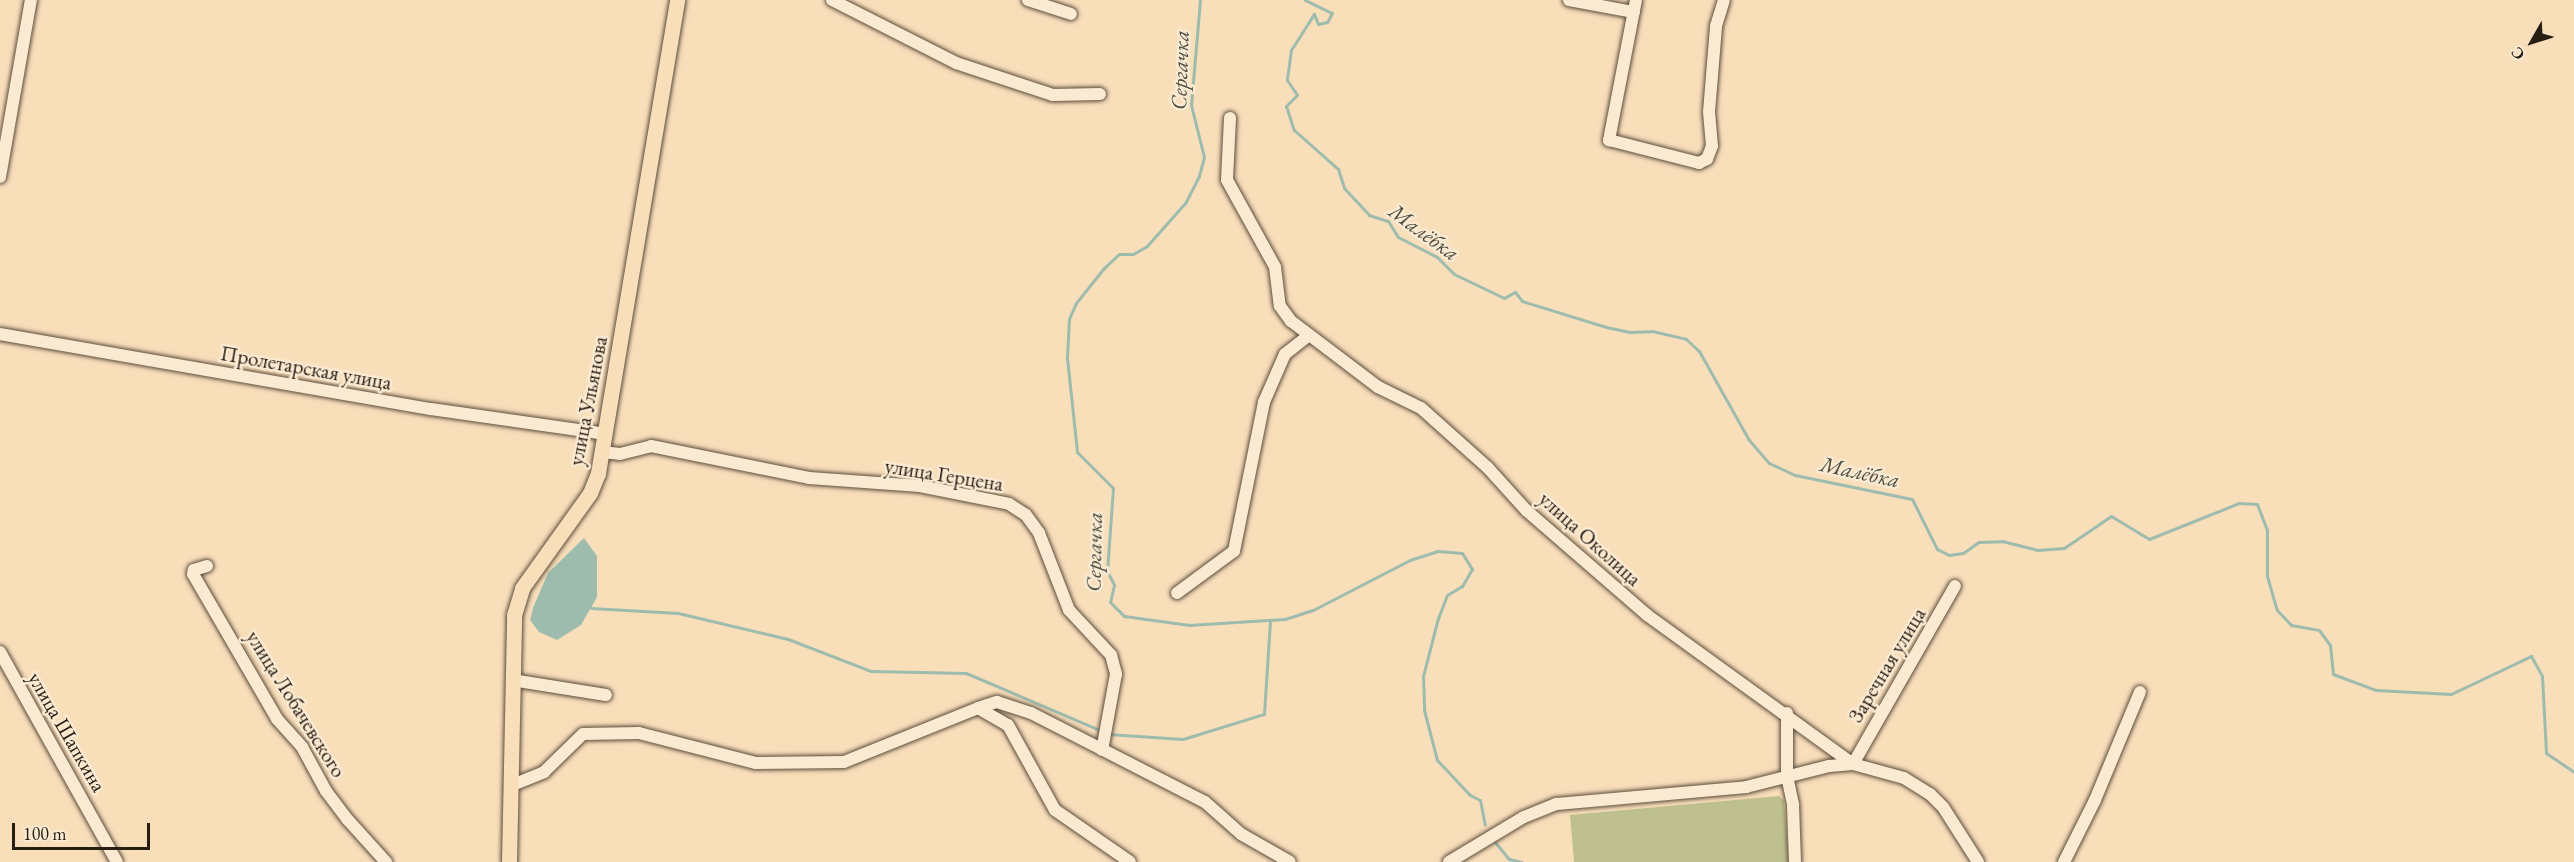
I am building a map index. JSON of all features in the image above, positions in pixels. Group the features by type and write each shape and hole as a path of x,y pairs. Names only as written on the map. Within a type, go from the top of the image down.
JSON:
{"main road":[{"name":"улица Ульянова","path":"509,862 514,615 522,588 590,493 602,452 677,0"}],"street":[{"path":"0,177 31,0"},
{"path":"832,0 956,63 1053,95 1100,93"},
{"path":"1028,0 1071,14"},
{"path":"1569,0 1635,6 1609,140 1688,163 1707,159 1712,146 1709,112 1716,26 1724,0"},
{"name":"улица Околица","path":"1230,118 1227,180 1275,267 1280,306 1308,336 1378,387 1420,408 1488,468 1527,511 1647,615 1787,713 1853,764"},
{"name":"Пролетарская улица","path":"0,334 431,409 606,434"},
{"path":"1177,593 1234,550 1264,402 1285,354 1308,336"},
{"name":"улица Герцена","path":"602,452 620,454 651,446 809,478 920,486 1009,504 1026,515 1039,533 1069,610 1111,655 1116,674 1102,750"},
{"name":"улица Лобачевского","path":"207,566 193,574 277,719 302,747 326,790 348,820 386,862"},
{"name":"Заречная улица","path":"1853,764 1955,586"},
{"name":"улица Шапкина","path":"0,652 117,862"},
{"path":"512,680 606,695"},
{"path":"2064,862 2095,800 2140,692"},
{"path":"510,786 544,772 583,734 639,733 756,763 844,762 997,702 1031,713 1205,802 1241,834 1290,862"},
{"path":"978,708 1008,725 1054,810 1130,862"},
{"path":"1787,713 1786,776 1793,805 1795,862"},
{"path":"1449,862 1524,817 1557,804 1746,786 1853,764 1904,778 1930,794 1943,807 1978,862"}],"green space":[{"path":"1779,796 1784,801 1789,862 1574,862 1570,815"}],"shaded area":[{"path":"584,538 597,556 597,597 581,625 557,640 539,632 530,620 533,608 548,573"}],"waterway":[{"name":"Сергачка","path":"1200,0 1191,105 1204,157 1199,176 1186,202 1147,246 1133,254 1119,254 1104,268 1076,303 1069,319 1067,358 1077,452 1113,488 1107,571 1114,585 1110,602 1124,616 1189,625 1285,619 1313,610 1410,560 1438,551 1462,553 1472,569 1462,586 1447,595 1438,618 1423,676 1424,710 1437,760 1470,795 1480,800 1485,825"},
{"name":"Малёбка","path":"1305,0 1332,13 1327,22 1318,24 1314,14 1291,50 1287,80 1297,95 1286,106 1294,130 1338,169 1344,188 1369,215 1388,221 1398,237 1437,257 1454,274 1504,298 1515,292 1522,301 1606,327 1629,332 1652,331 1686,339 1699,351 1749,440 1769,463 1795,475 1912,499 1937,549 1949,555 1963,553 1979,542 2002,541 2037,550 2064,548 2111,516 2149,539 2239,503 2257,504 2267,530 2267,576 2277,610 2291,625 2319,630 2330,645 2333,674 2376,690 2451,694 2531,656 2542,676 2546,753 2574,772"},
{"path":"591,608 678,613 788,639 871,671 966,673 1102,731"},
{"path":"1108,734 1183,739 1264,714 1270,621"},
{"name":"Сергачка","path":"1495,842 1509,859 1522,862"}]}
